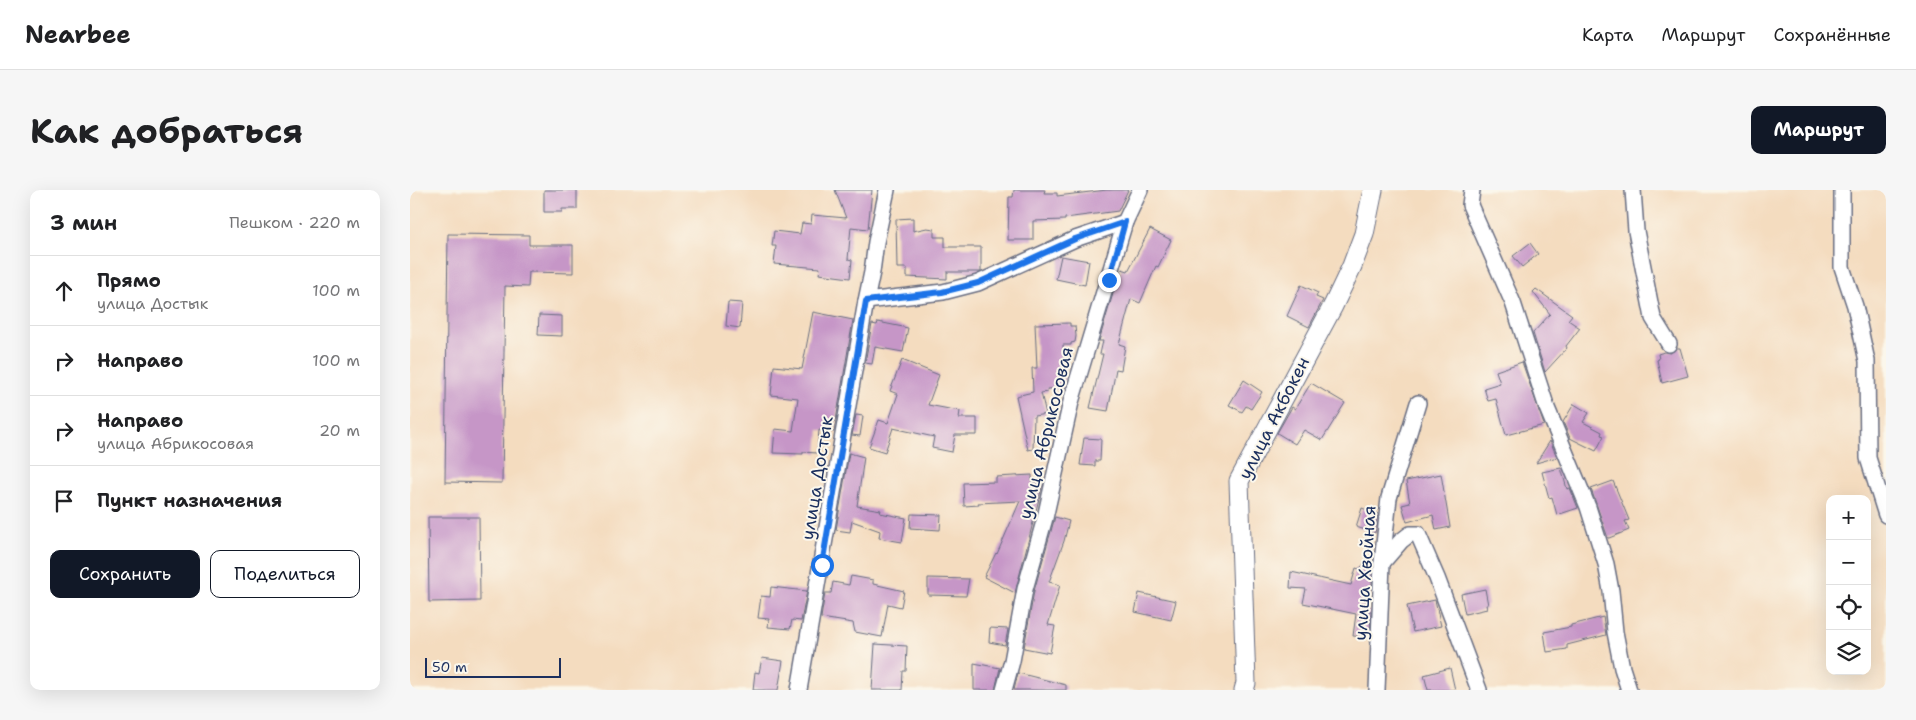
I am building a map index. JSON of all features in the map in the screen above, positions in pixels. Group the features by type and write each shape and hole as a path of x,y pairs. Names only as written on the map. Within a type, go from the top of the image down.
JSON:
{"street":[{"name":"улица Достык","path":"799,690 876,242 887,190"},
{"name":"улица Абрикосовая","path":"1004,690 1012,661 1025,589 1045,518 1071,402 1125,222 1140,190"},
{"name":"улица Акбокен","path":"1244,690 1246,683 1240,481 1333,306 1352,266 1364,234 1373,190"},
{"path":"1472,190 1470,205 1477,225 1513,303 1547,408 1588,507 1606,564 1615,632 1622,668 1629,690"},
{"path":"1633,190 1636,232 1653,318 1669,344"},
{"path":"1842,190 1842,267 1855,306 1867,361 1868,458 1886,515"},
{"path":"866,301 942,292 978,283 1075,239 1125,222"},
{"name":"улица Хвойная","path":"1377,690 1382,563 1389,498 1418,403"},
{"path":"1382,563 1401,541 1410,534 1418,534 1437,578 1479,690"}],"building":[{"path":"544,190 577,190 577,209 562,209 562,212 544,212"},
{"path":"835,190 872,190 868,229 851,227 848,259 852,260 850,278 819,274 820,268 774,264 776,246 772,246 774,231 800,234 802,223 811,224 812,215 846,218"},
{"path":"1014,190 1045,190 1044,193 1057,193 1057,196 1107,190 1128,190 1118,211 1065,218 1065,220 1033,221 1033,240 1008,240 1009,197 1013,197"},
{"path":"913,218 913,231 927,228 934,229 934,237 945,237 945,247 981,247 981,272 947,272 947,279 907,277 907,268 897,268 896,219"},
{"path":"1150,229 1171,240 1158,267 1156,266 1140,303 1131,299 1119,344 1125,346 1121,370 1116,369 1108,411 1090,408 1103,354 1100,354 1103,341 1099,341 1117,280 1122,269 1128,271"},
{"path":"448,234 529,235 529,245 573,245 573,273 529,272 528,287 505,286 502,483 445,482"},
{"path":"1530,243 1538,254 1522,267 1513,256"},
{"path":"1061,256 1089,261 1085,285 1056,279"},
{"path":"1301,285 1318,293 1316,297 1323,300 1309,327 1287,316"},
{"path":"1536,289 1572,315 1568,320 1580,328 1566,346 1567,348 1545,372 1533,333 1550,314 1533,292"},
{"path":"728,302 742,303 740,328 726,326"},
{"path":"813,312 853,320 834,432 819,430 817,453 773,453 775,429 793,431 798,398 771,395 774,366 802,369"},
{"path":"539,315 562,316 562,336 538,335"},
{"path":"878,322 908,328 903,352 875,347 872,364 865,363 872,324 877,325"},
{"path":"1070,323 1070,326 1075,326 1076,336 1075,342 1071,343 1071,345 1063,345 1065,388 1047,389 1048,392 1041,393 1046,414 1034,416 1033,449 1028,450 1016,396 1033,392 1032,368 1037,368 1035,324"},
{"path":"1680,348 1688,376 1662,383 1657,360 1659,359 1658,354 1670,353"},
{"path":"902,360 939,375 928,405 960,411 959,418 977,418 977,435 955,435 952,452 932,448 934,437 893,428 885,452 869,447 879,420 888,423 898,394 890,391"},
{"path":"1522,362 1544,425 1506,435 1496,399 1488,401 1484,388 1500,383 1496,371"},
{"path":"1244,380 1262,392 1251,409 1246,406 1242,412 1229,405"},
{"path":"1311,383 1345,403 1322,440 1304,430 1295,444 1277,433 1292,407 1295,409"},
{"path":"1574,404 1589,413 1583,422 1602,432 1601,435 1604,436 1596,451 1570,438 1563,422"},
{"path":"856,415 863,416 860,436 852,435"},
{"path":"1084,438 1101,439 1100,461 1095,461 1095,466 1080,465"},
{"path":"1550,441 1557,457 1536,463"},
{"path":"849,453 864,457 857,506 881,510 880,513 906,518 902,542 879,538 880,531 852,521 850,532 836,530"},
{"path":"1561,468 1567,489 1570,488 1578,508 1557,515 1552,497 1549,498 1542,472"},
{"path":"1441,474 1450,527 1436,530 1433,515 1407,522 1402,505 1410,503 1406,481"},
{"path":"1032,475 1032,482 1043,483 1015,593 984,577 997,554 1020,501 978,503 979,505 964,506 963,483 996,482 996,477"},
{"path":"1613,481 1629,520 1625,521 1629,530 1608,538 1591,489"},
{"path":"1362,508 1378,514 1375,533 1356,527"},
{"path":"911,514 941,515 940,530 910,528"},
{"path":"428,517 479,517 480,601 429,602"},
{"path":"1055,517 1069,521 1049,582 1060,585 1048,625 1055,626 1050,653 1024,648 1034,591"},
{"path":"1364,564 1372,567 1372,584 1363,611 1371,611 1370,637 1353,636 1356,614 1303,603 1306,589 1290,588 1291,572 1351,585 1356,568 1359,569"},
{"path":"851,576 873,580 873,584 904,591 901,607 888,604 882,637 855,632 853,623 821,618 825,593 831,593 833,582 849,585"},
{"path":"928,578 969,579 966,596 928,595"},
{"path":"771,587 807,591 801,621 792,620 790,629 768,627 769,619 758,618 761,596 770,597"},
{"path":"1485,589 1487,609 1465,614 1461,594"},
{"path":"1139,593 1176,601 1171,620 1135,612"},
{"path":"1435,600 1441,626 1413,632 1407,606"},
{"path":"1603,617 1606,635 1567,645 1567,649 1547,652 1544,632 1571,627 1571,625"},
{"path":"990,628 1008,629 1005,645 989,642"},
{"path":"875,644 907,646 906,671 903,671 902,690 872,690"},
{"path":"762,658 783,661 778,690 753,690 755,672 759,673"},
{"path":"974,663 1000,668 995,690 974,690"},
{"path":"1450,668 1455,690 1428,690 1424,675"},
{"path":"1018,673 1066,685 1066,690 1014,690"}],"route":[{"path":"822,565 848,398 866,301 942,292 978,283 1075,239 1125,222 1109,280"}]}
